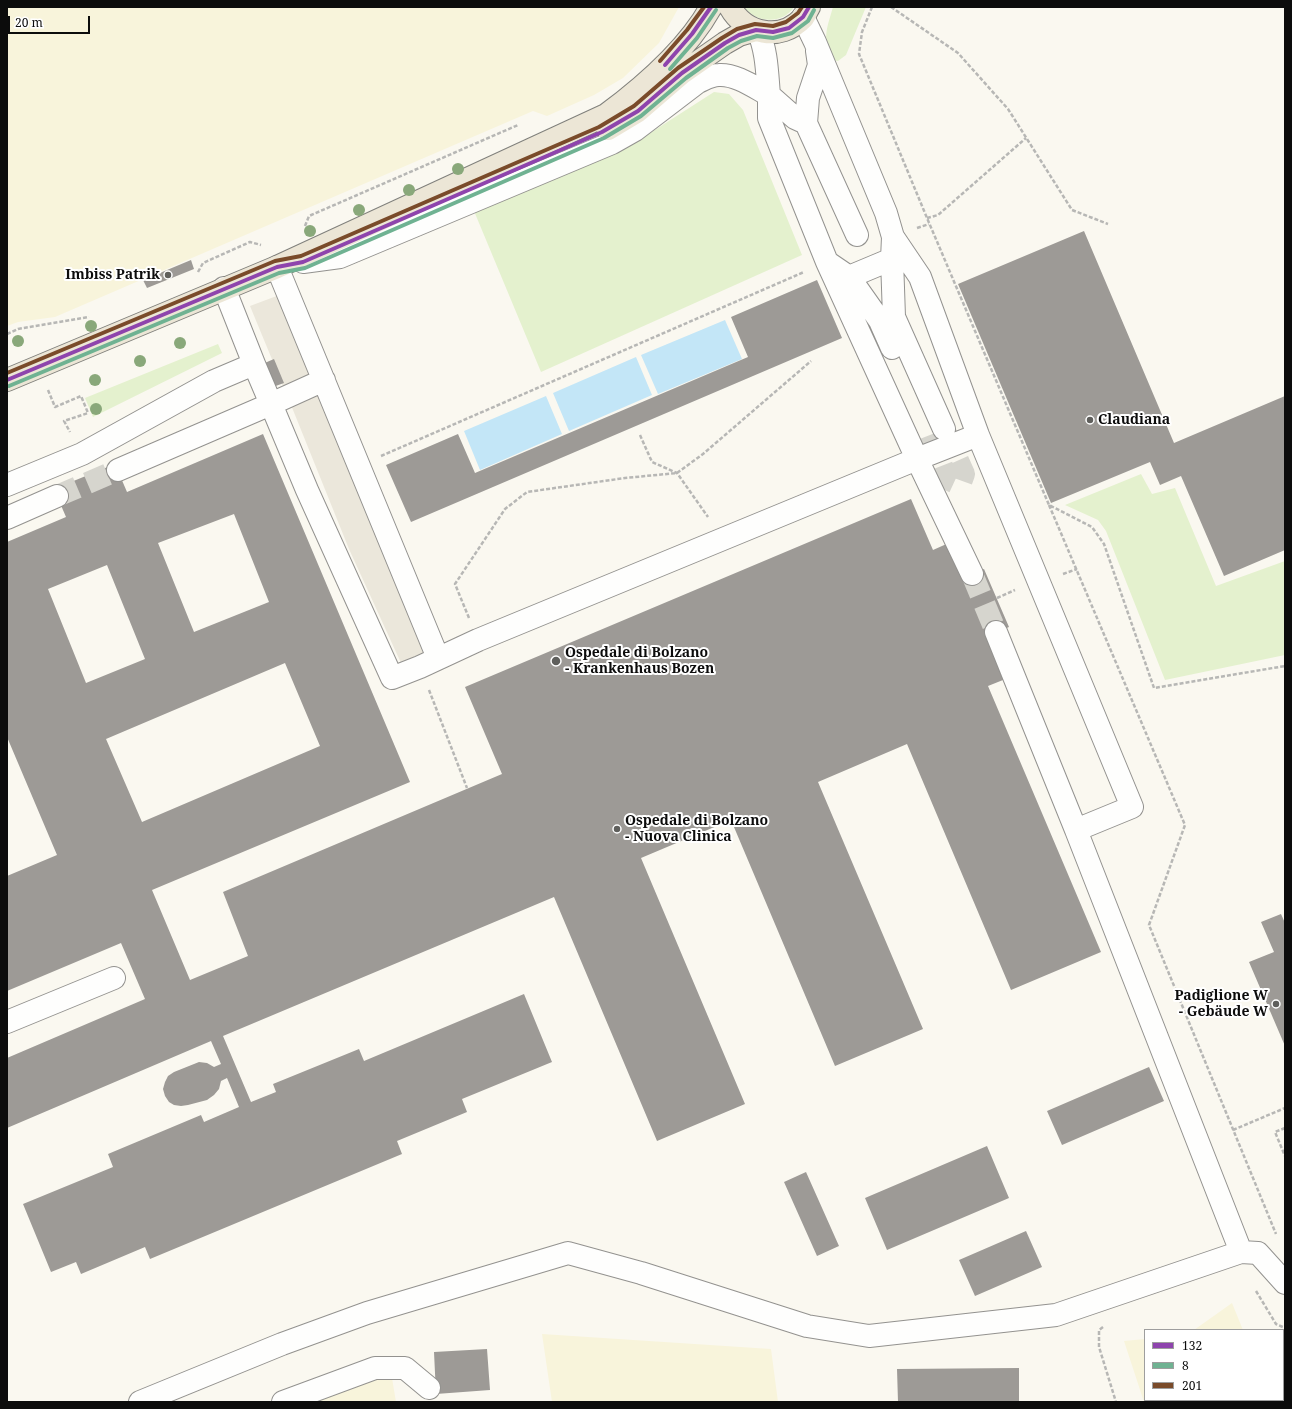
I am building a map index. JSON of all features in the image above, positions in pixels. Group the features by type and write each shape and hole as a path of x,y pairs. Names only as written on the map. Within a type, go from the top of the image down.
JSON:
{"main road":[{"path":"7,380 277,267 606,115 657,74 692,34 711,7"},
{"path":"730,7 735,16 744,24 757,30 773,32 790,28 806,12"},
{"path":"277,267 302,262 602,132 638,111 682,73 725,43 739,35 757,30"}],"lane":[{"path":"806,12 816,45 886,213 893,237 920,277 978,435 1132,807 1076,830"},
{"path":"757,30 763,42 766,58 769,118 827,262 917,459 972,574"},
{"path":"816,45 819,65 808,98 806,123 856,234"},
{"path":"302,262 340,257 612,143 635,130 698,82 708,77 719,75 731,76 769,95 795,118 806,123"},
{"path":"827,262 849,277 880,321 937,432 894,316 892,259 893,237"},
{"path":"849,277 892,259"},
{"path":"277,267 359,466 429,663"},
{"path":"224,288 310,497 392,678 429,663 478,640 978,435"},
{"path":"7,484 82,454 214,381 254,364"},
{"path":"118,470 324,380"},
{"path":"7,518 57,496"},
{"path":"996,632 1076,830 1241,1252"},
{"path":"7,1022 114,978"},
{"path":"140,1402 282,1344 367,1313 568,1253 641,1273 807,1326 869,1336 1056,1315 1241,1252 1258,1253 1285,1283"},
{"path":"283,1402 375,1368 405,1368 429,1388"}],"path":[{"path":"872,7 862,32 859,54 929,224 1185,825 1149,925 1278,1237 1268,1264 1253,1286 1276,1324 1285,1328"},
{"path":"891,7 958,53 1008,109 1072,210 1108,224"},
{"path":"304,227 309,216 520,124"},
{"path":"927,218 938,215 1026,138"},
{"path":"920,227 929,224"},
{"path":"196,275 203,263 250,242 262,246"},
{"path":"359,466 827,262"},
{"path":"7,334 18,329 80,317 94,316"},
{"path":"478,640 455,584 505,508 527,492 625,478 676,473 703,454 811,361"},
{"path":"55,407 81,396 88,413 64,421"},
{"path":"640,435 652,462 676,473 724,539"},
{"path":"1049,505 1092,527 1104,544 1154,688 1285,666"},
{"path":"429,663 467,788"},
{"path":"1233,1130 1285,1108"},
{"path":"1285,1128 1275,1132 1285,1156"},
{"path":"1105,1326 1099,1330 1099,1347 1116,1402"}],"shaded area":[{"path":"7,7 679,7 659,43 623,78 594,95 547,116 533,111 55,317 18,322 7,326"},
{"path":"282,294 316,372 283,386 250,306"},
{"path":"323,393 433,651 401,663 349,549 291,405"},
{"path":"1232,1303 1243,1329 1195,1329"},
{"path":"542,1334 771,1349 778,1402 552,1402"},
{"path":"1144,1339 1144,1401 1284,1401 1285,1367 1285,1402 1144,1402 1124,1341"},
{"path":"390,1366 396,1402 292,1402"}],"green space":[{"path":"744,7 794,7 783,17 769,20 755,16"},
{"path":"833,7 866,7 846,55 838,61 831,60 826,39 827,28"},
{"path":"714,92 729,94 743,110 802,255 541,372 474,211 633,144"},
{"path":"218,344 222,353 93,417 85,398"},
{"path":"1141,474 1152,494 1175,488 1216,586 1285,561 1285,655 1165,680 1106,531 1098,520 1065,505"}],"water":[{"path":"725,320 742,359 658,394 641,355"},
{"path":"636,357 652,395 569,431 553,393"},
{"path":"546,396 562,434 480,470 464,431"}],"building":[{"name":"Claudiana","path":"1084,231 1174,443 1285,396 1285,550 1224,576 1181,476 1160,485 1150,462 1051,503 958,284"},
{"name":"Imbiss Patrik","path":"191,260 194,269 147,288 143,280"},
{"path":"817,280 842,338 411,522 386,465 458,434 475,473 748,357 731,317"},
{"path":"274,359 284,383 270,388 260,365"},
{"path":"263,434 410,782 152,890 190,980 248,956 223,892 502,774 465,687 911,499 933,550 951,542 965,576 984,569 1009,627 990,635 1008,678 988,686 1101,952 1011,990 907,744 818,782 923,1029 835,1066 731,820 641,858 745,1104 657,1141 554,897 223,1036 251,1102 276,1092 273,1084 359,1049 364,1061 524,994 552,1062 462,1099 467,1112 397,1141 402,1154 150,1259 145,1247 81,1274 76,1262 51,1272 23,1204 113,1167 108,1154 201,1115 204,1122 239,1107 227,1078 221,1081 219,1089 207,1100 181,1106 174,1105 169,1102 165,1096 163,1089 165,1082 168,1076 174,1072 199,1062 207,1063 214,1067 221,1064 211,1041 7,1128 7,1058 145,999 121,943 7,991 7,876 57,855 7,737 7,542 66,517 54,489 115,464 127,492","holes":["234,514 269,602 194,632 158,543","107,565 145,659 86,683 48,589","285,663 320,746 142,822 106,739"]},
{"name":"Padiglione W - Gebäude W","path":"1281,914 1285,923 1285,1046 1249,962 1274,952 1261,922"},
{"path":"1149,1067 1164,1101 1062,1145 1047,1111"},
{"path":"987,1146 1009,1198 887,1250 865,1198"},
{"path":"806,1172 839,1246 817,1256 784,1182"},
{"path":"1026,1231 1042,1267 975,1296 959,1260"},
{"path":"487,1349 490,1390 436,1394 434,1352"},
{"path":"1019,1368 1019,1402 898,1402 897,1369"}],"tunnel":[{"path":"930,435 947,479 960,485 964,474 944,429"},
{"path":"57,496 118,470"},
{"path":"972,574 996,632"}],"transit line":[{"name":"201","path":"660,61 687,30 704,7"},
{"name":"132","path":"665,65 692,34 711,7"},
{"name":"201","path":"7,373 275,261 301,256 599,127 634,106 678,68 737,29 755,24 773,26 786,22 798,13 802,7"},
{"name":"132","path":"7,380 277,267 303,262 602,132 638,111 682,73 725,43 739,35 756,30 773,32 789,28 803,17 809,7"},
{"name":"8","path":"670,69 697,38 716,10"},
{"name":"8","path":"9,386 279,273 305,268 604,138 641,116 686,78 728,48 741,41 757,36 773,38 792,33 808,21 814,10"}],"place":[{"name":"Imbiss Patrik","path":"168,275"},
{"name":"Claudiana","path":"1090,420"},
{"name":"Ospedale di Bolzano - Krankenhaus Bozen","path":"556,661"},
{"name":"Ospedale di Bolzano - Nuova Clinica","path":"617,829"},
{"name":"Padiglione W - Gebäude W","path":"1276,1004"}]}
